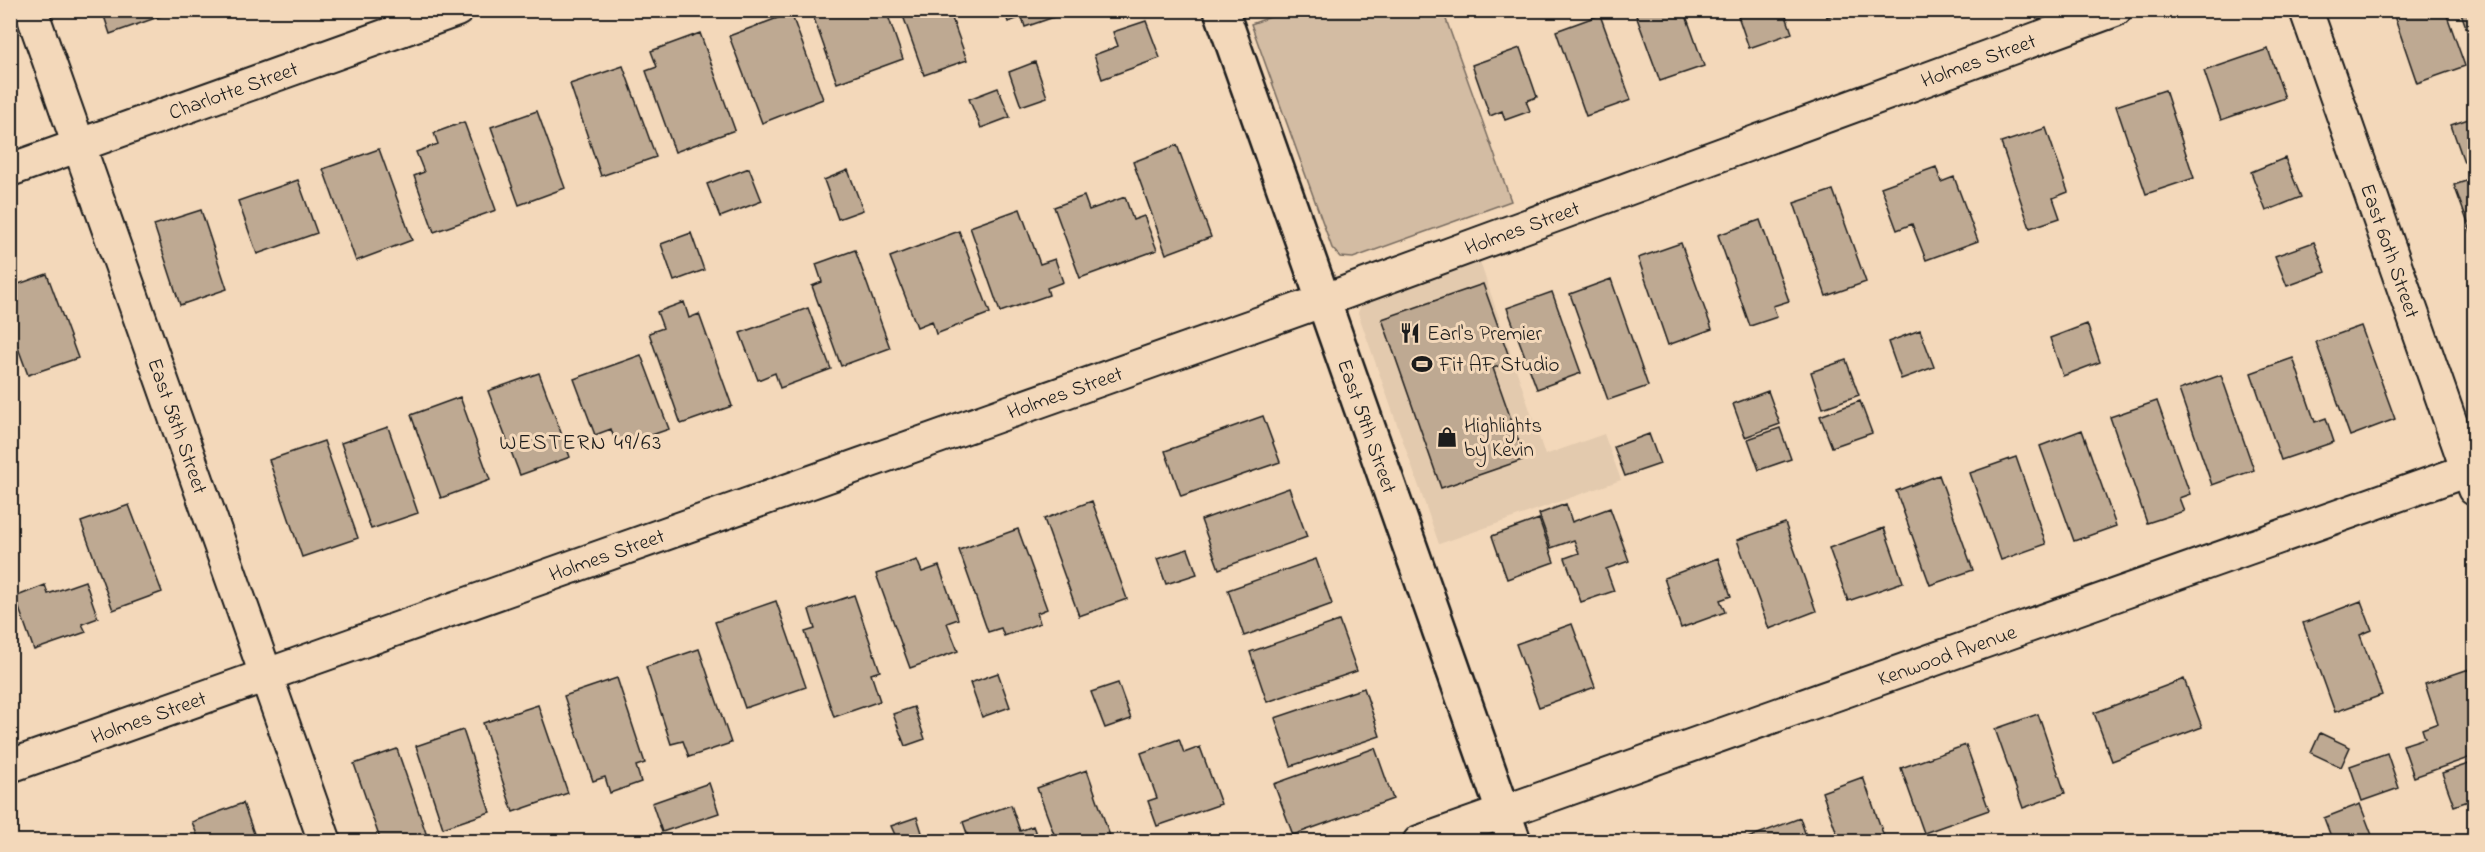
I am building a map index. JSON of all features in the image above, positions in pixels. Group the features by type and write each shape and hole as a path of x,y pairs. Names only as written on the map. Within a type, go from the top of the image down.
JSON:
{"street":[{"name":"East 58th Street","path":"31,10 325,842"},
{"name":"Charlotte Street","path":"10,170 457,10"},
{"name":"East 59th Street","path":"1221,10 1514,842"},
{"name":"Holmes Street","path":"10,766 1322,301 2115,10"},
{"name":"East 60th Street","path":"2306,10 2472,476"},
{"name":"Kenwood Avenue","path":"1419,842 2472,476"}],"shaded area":[{"path":"1287,11 1443,11 1511,201 1353,258 1340,257 1332,248 1251,24"},
{"path":"1477,253 1545,455 1604,434 1621,480 1439,544 1358,313 1363,299"}],"building":[{"path":"102,10 163,10 164,15 110,34"},
{"path":"811,10 886,10 903,59 837,83"},
{"path":"901,10 949,10 967,60 924,75"},
{"path":"1004,10 1058,10 1060,15 1025,27 1022,17 1008,22"},
{"path":"1634,10 1684,10 1704,66 1660,81"},
{"path":"1736,10 1784,10 1792,33 1749,48"},
{"path":"1825,10 1847,10 1827,17"},
{"path":"2392,10 2445,10 2465,66 2417,83"},
{"path":"2460,10 2474,10 2474,50"},
{"path":"791,13 823,99 762,123 729,36"},
{"path":"1600,15 1631,100 1586,116 1556,31"},
{"path":"1146,21 1160,58 1102,79 1094,55 1118,46 1113,32"},
{"path":"700,33 735,130 675,152 646,71 657,67 651,51"},
{"path":"1520,48 1537,97 1526,101 1530,111 1505,120 1502,111 1490,116 1472,65"},
{"path":"2268,49 2285,98 2221,120 2204,71"},
{"path":"1035,62 1047,97 1021,106 1009,72"},
{"path":"623,66 656,157 601,176 570,84"},
{"path":"998,88 1010,117 981,128 969,99"},
{"path":"2165,90 2194,178 2146,194 2116,106"},
{"path":"537,111 565,188 519,205 491,127"},
{"path":"2474,117 2474,158 2464,162 2451,125"},
{"path":"464,122 496,210 434,232 414,176 424,172 416,152 438,144 434,133"},
{"path":"2046,128 2068,192 2053,198 2060,218 2030,228 2001,143"},
{"path":"1177,145 1211,237 1166,254 1133,162"},
{"path":"379,149 412,240 356,261 323,169"},
{"path":"2285,158 2301,197 2266,211 2251,172"},
{"path":"1936,167 1941,182 1954,177 1978,241 1926,260 1912,224 1897,230 1881,187"},
{"path":"749,168 762,201 720,217 707,184"},
{"path":"848,170 863,210 838,219 824,180"},
{"path":"2472,179 2474,187 2474,240 2454,185"},
{"path":"298,180 317,233 257,254 238,201"},
{"path":"1833,190 1866,282 1826,296 1794,203"},
{"path":"1084,196 1089,210 1125,197 1133,220 1144,216 1157,250 1080,278 1054,207"},
{"path":"1020,209 1040,264 1055,259 1063,282 1047,288 1049,295 1000,312 970,227"},
{"path":"201,210 227,289 180,305 154,225"},
{"path":"1760,220 1789,301 1773,306 1777,317 1750,326 1718,235"},
{"path":"959,231 990,313 936,334 932,321 917,327 890,257"},
{"path":"691,233 704,270 674,281 661,244"},
{"path":"2314,242 2326,272 2287,286 2275,256"},
{"path":"1681,243 1712,329 1668,345 1638,258"},
{"path":"855,250 890,348 841,366 812,286 822,282 816,264"},
{"path":"47,274 78,358 28,375 10,326 10,287"},
{"path":"1611,279 1648,386 1608,400 1570,294"},
{"path":"1483,284 1511,362 1493,368 1525,459 1441,488 1382,319"},
{"path":"1552,292 1581,373 1537,389 1507,308"},
{"path":"684,302 689,318 699,314 732,406 681,424 649,333 663,328 657,312"},
{"path":"808,308 831,369 780,388 775,373 758,380 740,333"},
{"path":"2087,324 2100,362 2063,376 2050,338"},
{"path":"2361,326 2395,419 2350,436 2316,342"},
{"path":"1920,330 1934,367 1901,379 1888,342"},
{"path":"641,355 669,429 617,447 611,429 595,435 574,379"},
{"path":"2293,358 2315,422 2326,418 2334,442 2281,460 2251,373"},
{"path":"1846,360 1859,395 1823,408 1811,372"},
{"path":"539,373 570,457 520,475 488,391"},
{"path":"2221,375 2254,470 2212,485 2179,390"},
{"path":"1768,391 1780,424 1745,437 1733,404"},
{"path":"460,397 490,480 441,498 411,415"},
{"path":"1860,401 1872,433 1832,447 1820,416"},
{"path":"2157,401 2190,494 2179,498 2184,511 2147,523 2110,417"},
{"path":"1263,416 1280,462 1181,496 1165,451"},
{"path":"388,427 418,513 371,529 341,443"},
{"path":"1780,428 1791,459 1759,470 1748,439"},
{"path":"2082,430 2116,526 2074,541 2040,446"},
{"path":"1649,434 1660,464 1625,476 1614,447"},
{"path":"324,441 358,538 302,557 269,460"},
{"path":"2016,457 2046,544 2001,560 1970,473"},
{"path":"1939,475 1973,570 1930,585 1896,491"},
{"path":"1289,488 1307,537 1219,569 1201,520"},
{"path":"1092,501 1127,599 1079,616 1044,519"},
{"path":"1566,504 1572,522 1610,508 1629,561 1606,569 1614,591 1581,602 1565,558 1579,553 1574,540 1551,548 1539,514"},
{"path":"129,505 162,592 113,610 81,522"},
{"path":"1539,519 1554,562 1507,579 1492,536"},
{"path":"1785,523 1816,611 1769,629 1737,540"},
{"path":"1884,528 1903,582 1848,601 1829,548"},
{"path":"1018,529 1047,609 1037,613 1040,623 1004,636 1001,628 988,632 959,550"},
{"path":"1188,549 1197,574 1166,584 1157,559"},
{"path":"1718,558 1731,596 1720,600 1725,612 1681,628 1664,578"},
{"path":"1316,559 1332,604 1244,636 1228,590"},
{"path":"917,560 922,572 939,566 958,619 947,623 958,651 910,668 876,574"},
{"path":"85,581 98,618 82,624 86,632 34,650 15,597 45,585 48,594"},
{"path":"854,595 880,671 871,674 880,701 834,717 805,632 815,629 809,610"},
{"path":"776,601 806,687 745,708 715,622"},
{"path":"2361,601 2372,630 2360,635 2382,695 2335,712 2303,623"},
{"path":"1339,621 1357,671 1267,702 1250,652"},
{"path":"1572,624 1595,687 1539,707 1516,644"},
{"path":"699,649 731,743 689,757 683,741 671,744 646,667"},
{"path":"2469,669 2474,686 2474,756 2414,777 2403,745 2425,738 2422,729 2438,723 2425,684"},
{"path":"998,673 1010,707 982,717 970,683"},
{"path":"617,678 645,763 636,766 641,782 610,793 605,777 593,781 564,696"},
{"path":"2184,679 2202,727 2112,761 2094,713"},
{"path":"1118,683 1131,719 1105,728 1091,692"},
{"path":"1364,688 1380,736 1291,766 1275,718"},
{"path":"538,705 568,793 513,812 483,723"},
{"path":"914,707 925,739 905,746 893,714"},
{"path":"2038,714 2065,793 2023,808 1995,729"},
{"path":"463,730 490,812 443,828 416,746"},
{"path":"2320,733 2350,747 2341,767 2311,753"},
{"path":"1179,739 1184,753 1200,747 1221,804 1157,826 1148,801 1157,798 1141,753"},
{"path":"1966,745 1989,810 1924,833 1901,768"},
{"path":"1375,748 1393,799 1293,835 1274,784"},
{"path":"397,749 427,836 410,842 381,842 354,764"},
{"path":"2387,753 2399,788 2362,801 2350,766"},
{"path":"2474,762 2474,799 2454,806 2442,773"},
{"path":"1087,770 1112,842 1057,842 1037,788"},
{"path":"1863,777 1886,842 1840,842 1822,792"},
{"path":"709,783 719,813 662,832 652,803"},
{"path":"243,803 257,842 200,842 192,822"},
{"path":"2360,804 2372,835 2355,842 2333,842 2324,818"},
{"path":"1011,805 1020,831 1033,826 1039,842 970,842 963,822"},
{"path":"917,817 925,842 881,842 896,837 891,826"},
{"path":"1800,818 1808,842 1737,842"},
{"path":"166,833 169,842 144,842"}],"place":[{"name":"Earl's Premier","path":"1410,333"},
{"name":"Fit AF Studio","path":"1422,364"},
{"name":"Highlights by Kevin","path":"1447,437"}],"district":[{"name":"WESTERN 49/63","path":"581,441"}]}
